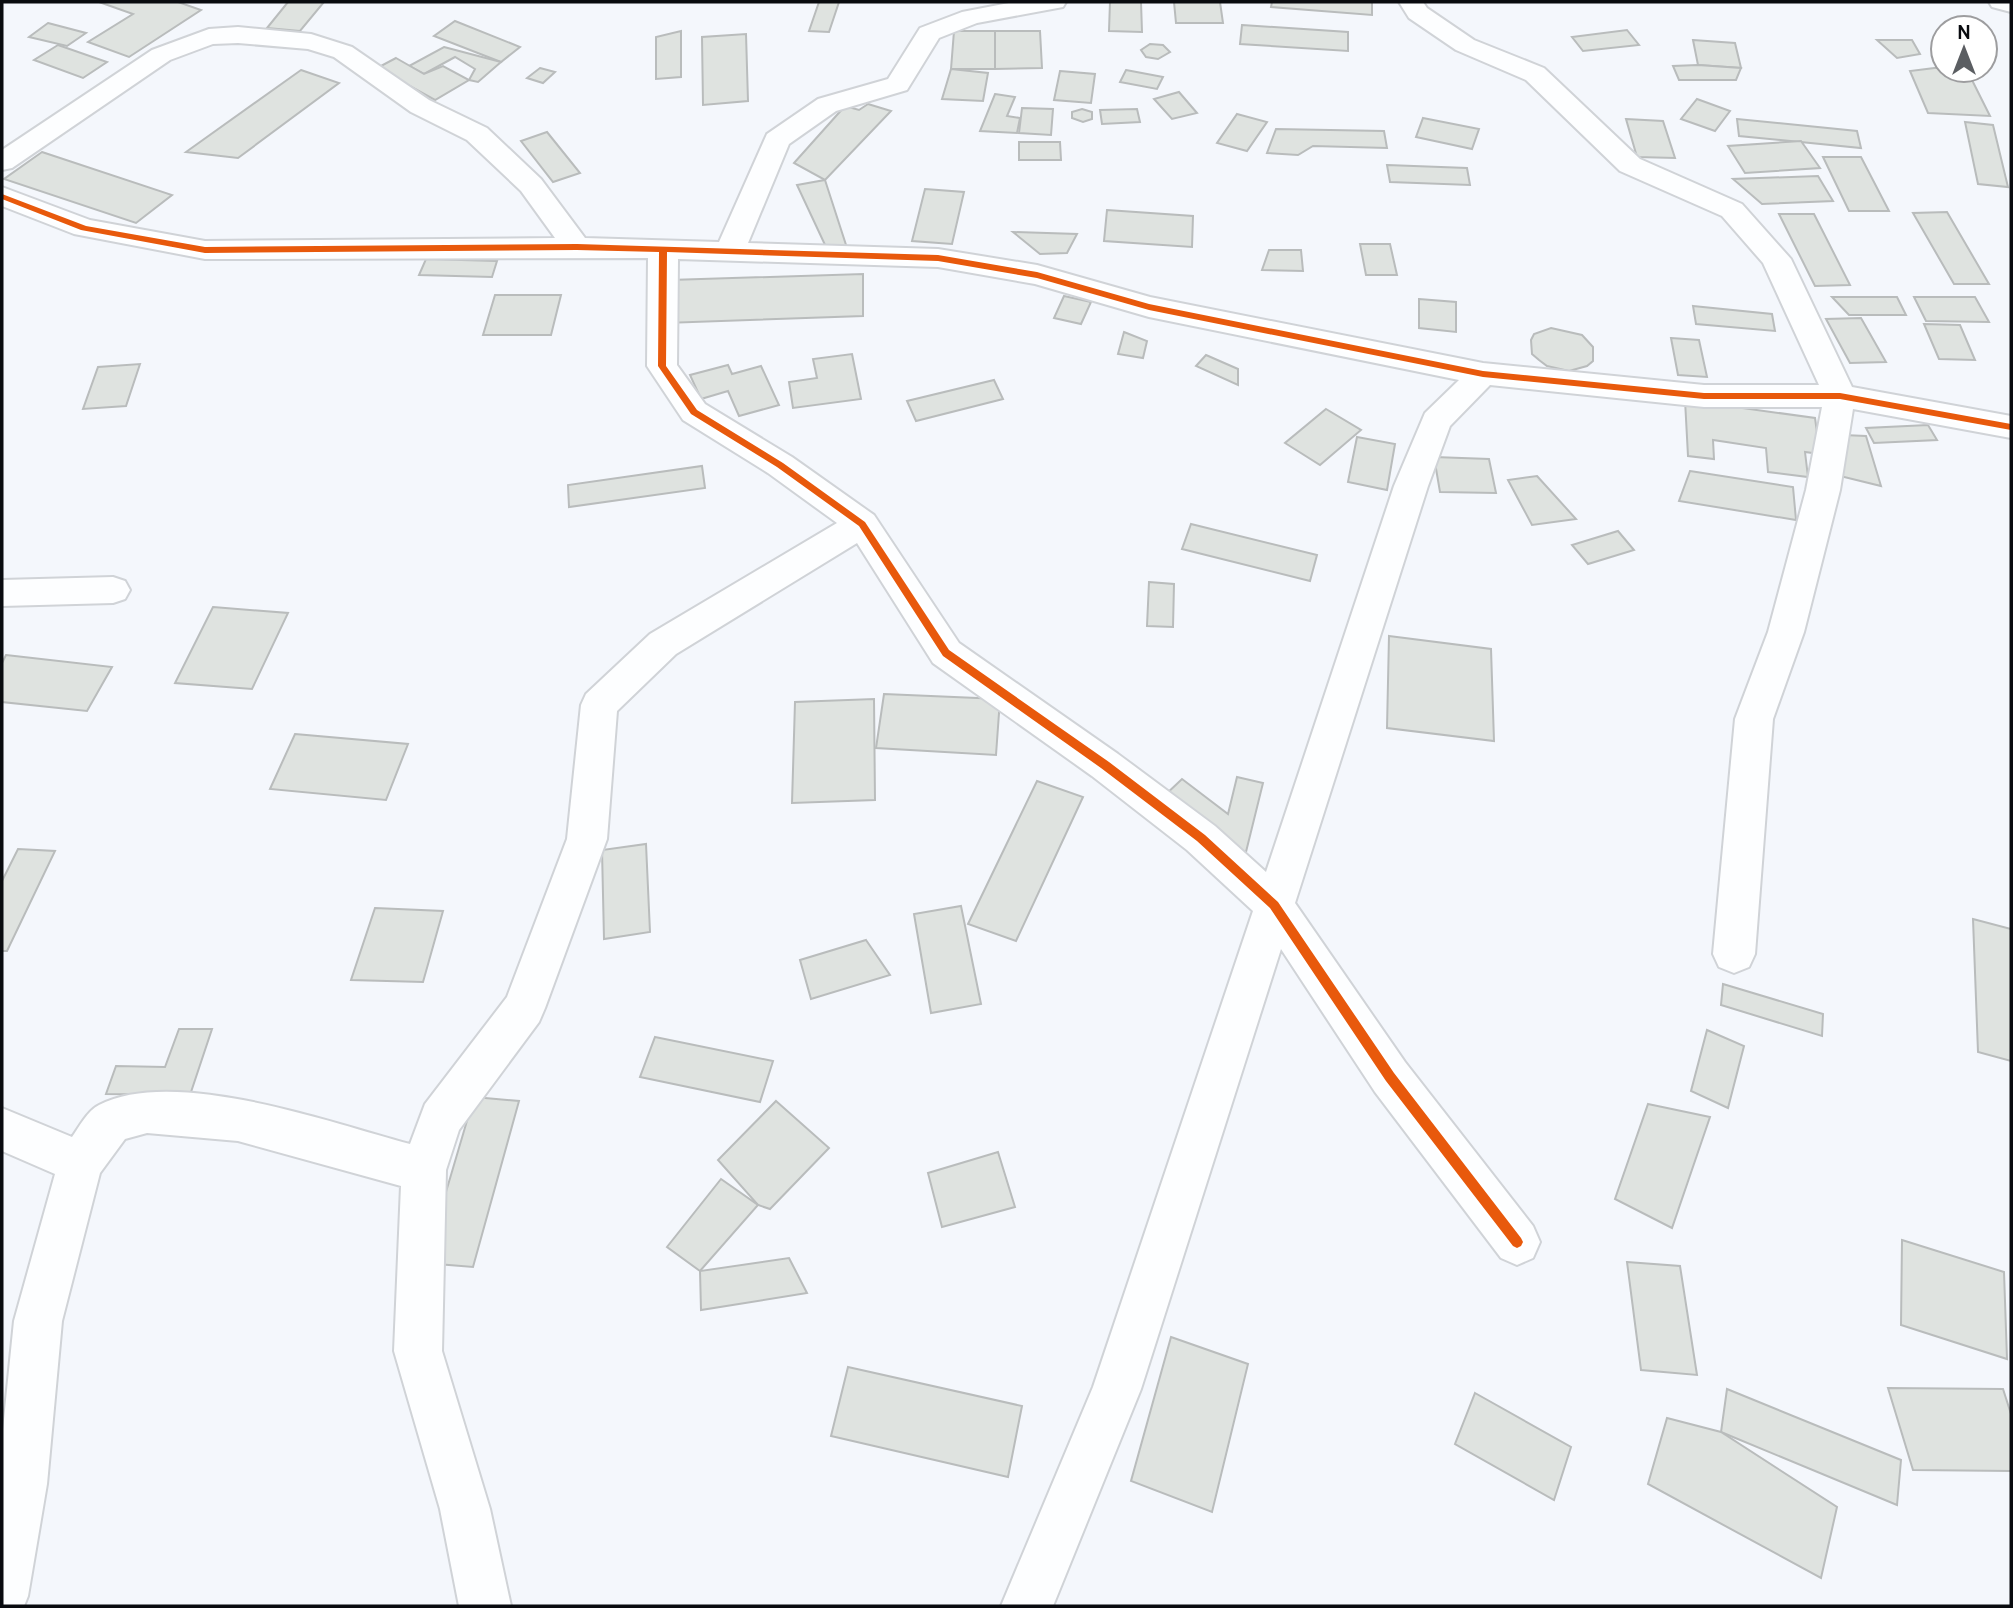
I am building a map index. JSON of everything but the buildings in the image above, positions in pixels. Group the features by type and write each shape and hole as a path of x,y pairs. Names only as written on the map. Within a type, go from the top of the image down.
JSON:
{"street":[{"path":"730,251 777,140 827,105 898,84 929,33 971,17 1054,2"},
{"path":"1411,2 1418,13 1465,45 1535,74 1630,164 1732,210 1776,259 1840,396 1823,490 1786,632 1754,719 1734,954"},
{"path":"2001,2 2011,5"},
{"path":"2,162 161,55 209,37 238,34 311,42 343,52 420,106 477,134 531,185 577,247"},
{"path":"2,196 84,228 205,250 577,247 938,258 1037,275 1149,307 1483,374 1704,396 1840,396 2011,427"},
{"path":"663,251 662,366 694,412 780,465 862,524 946,653 1190,830 1274,905 1390,1077 1517,1242"},
{"path":"1027,1606 1117,1389 1416,473 1436,421 1483,374"},
{"path":"485,1606 465,1509 418,1351 424,1170 441,1119 524,1008 587,839 600,705 663,644 862,524"},
{"path":"2,593 113,590"},
{"path":"2,1595 22,1484 38,1321 79,1163 111,1121 147,1112 238,1120 424,1170"},
{"path":"2,1129 79,1163"}],"cycle path":[{"path":"2,196 84,228 205,250 577,247 938,258 1037,275 1149,307 1483,374 1704,396 1840,396 2011,427"},
{"path":"663,251 662,366 694,412 780,465 862,524 946,653 1105,765 1201,838 1274,905 1390,1077 1517,1242"}]}
